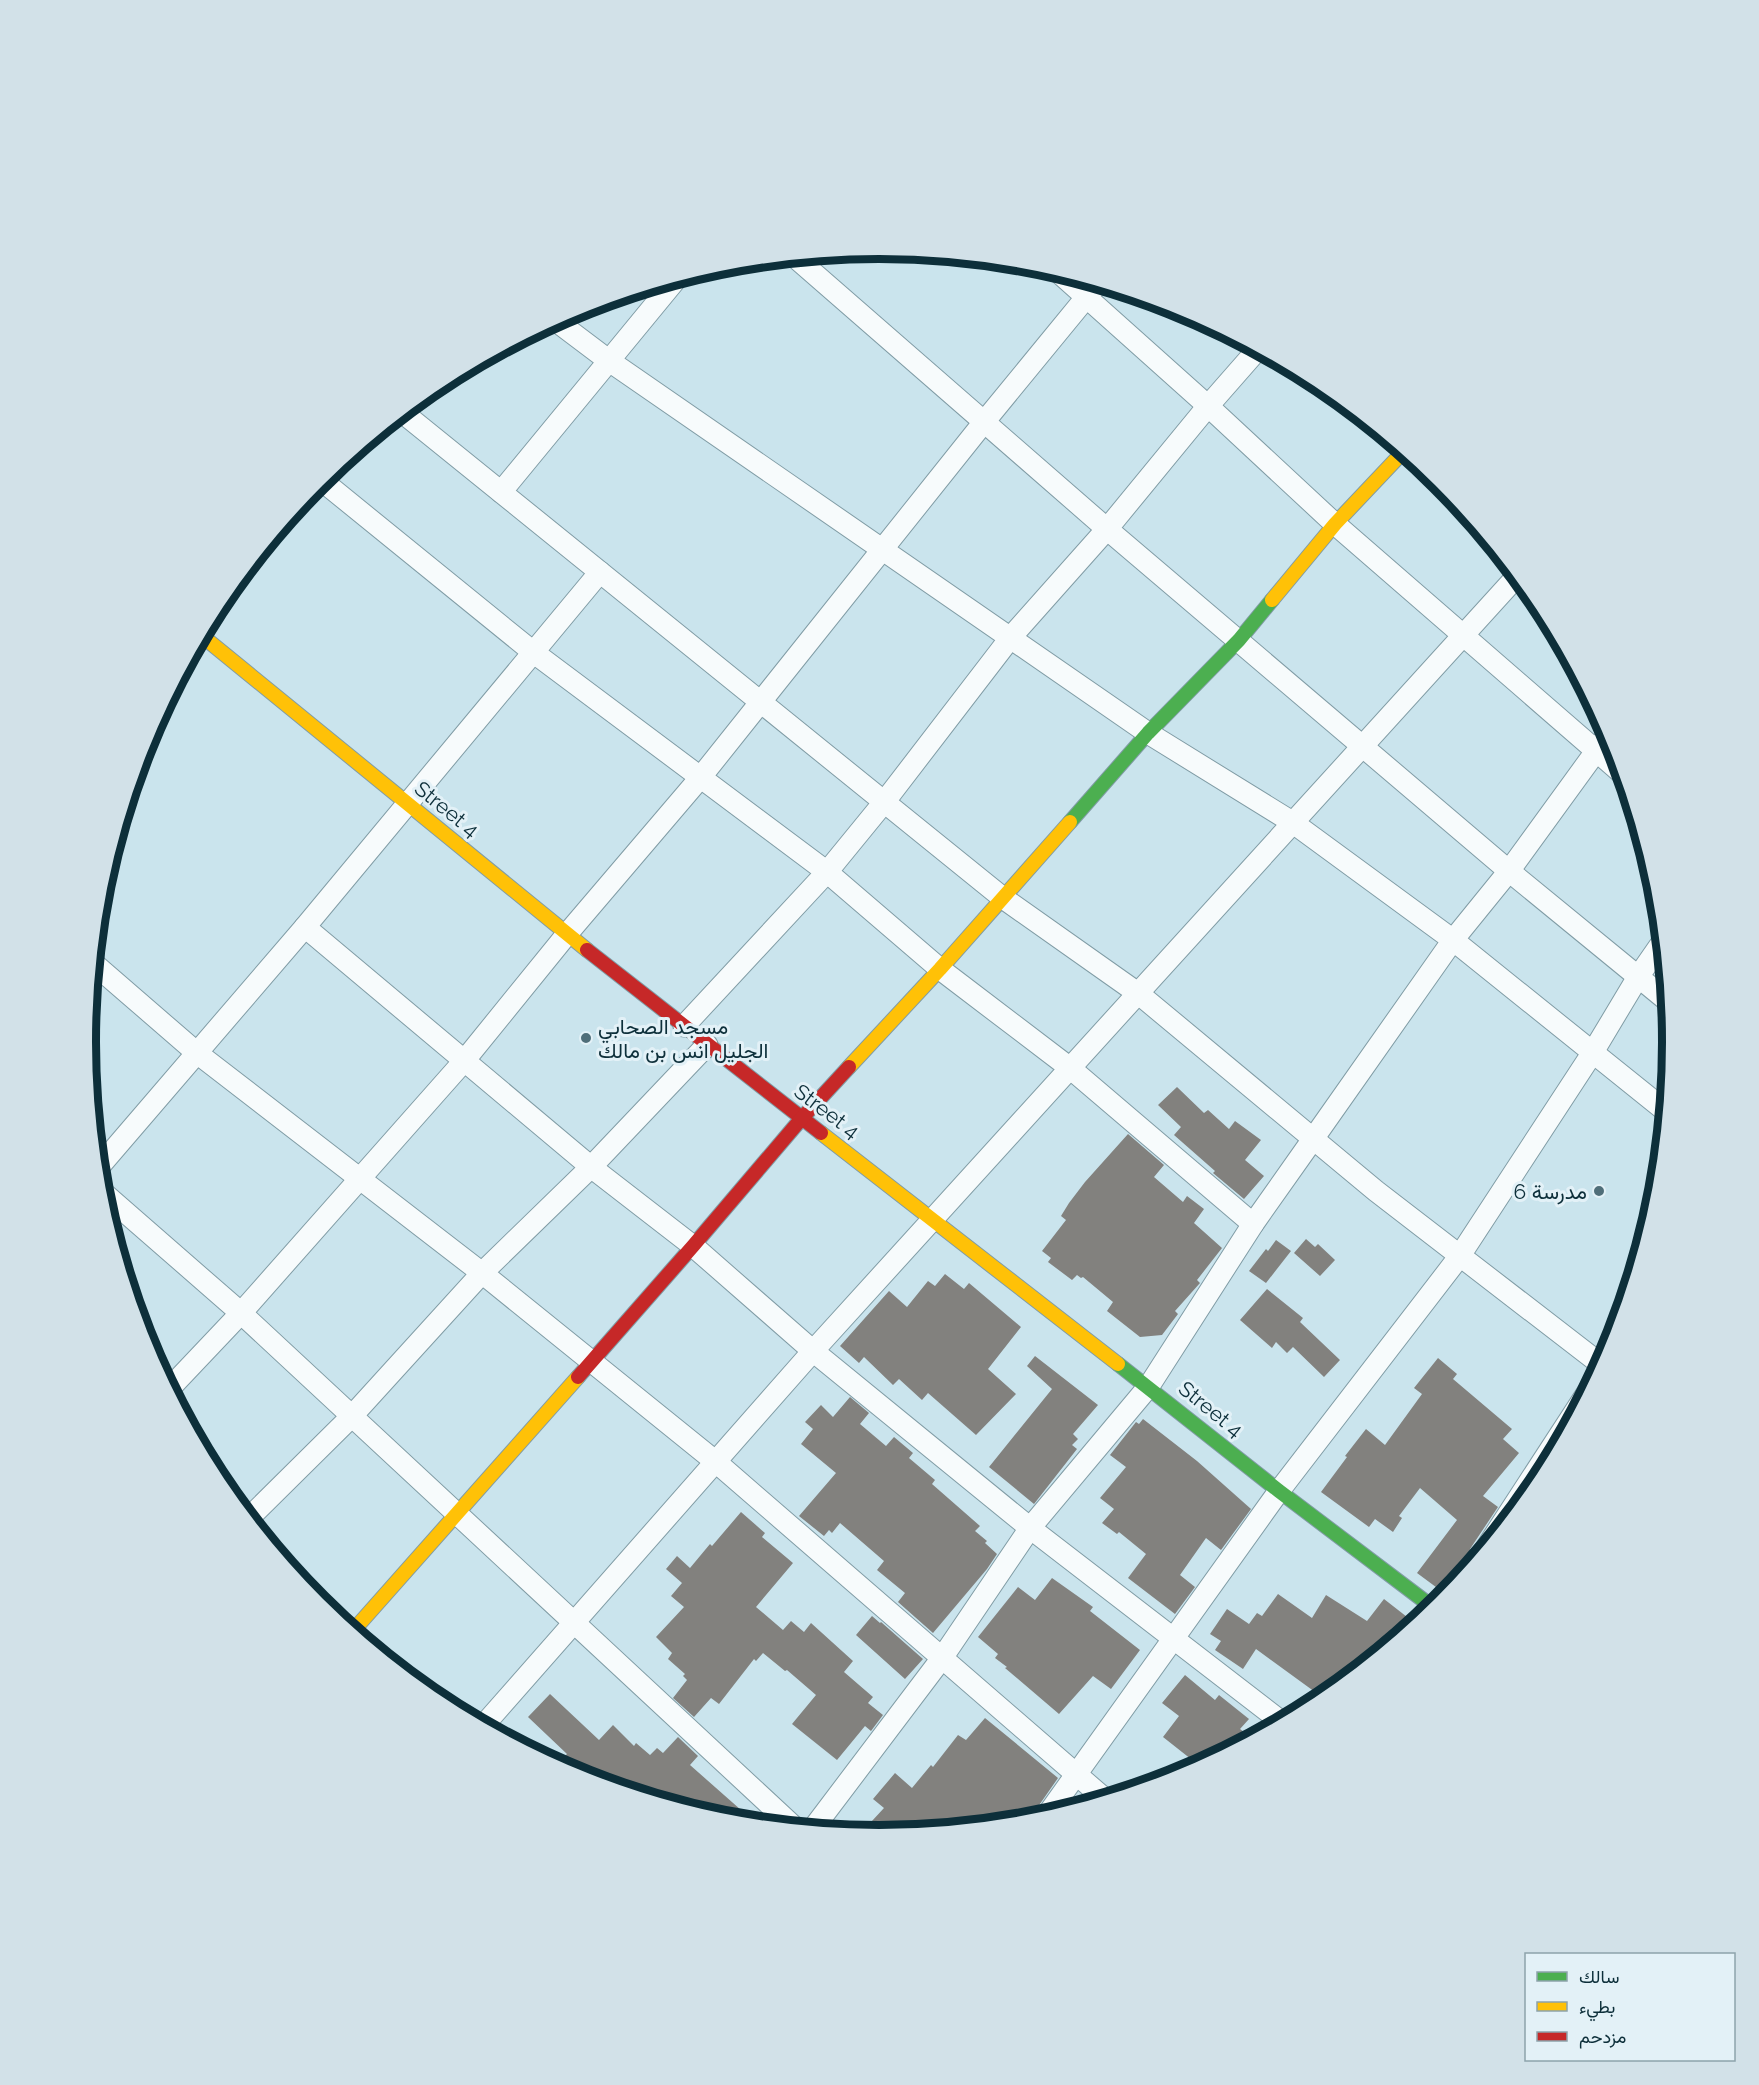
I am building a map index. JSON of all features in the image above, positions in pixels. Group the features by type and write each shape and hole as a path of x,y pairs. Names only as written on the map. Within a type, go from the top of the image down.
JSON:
{"street":[{"path":"802,264 1107,530 1509,871 1661,995"},
{"path":"501,492 668,289"},
{"path":"174,1383 241,1313 464,1061 567,934 700,778 1092,290 1208,406 1335,524 1611,765"},
{"path":"563,326 608,360 1148,733 1292,822 1454,940 1660,1106"},
{"path":"684,1026 827,872 885,801 1011,637 1107,530 1253,354"},
{"path":"408,417 1003,898 1139,994 1459,1257 1595,1360"},
{"path":"357,1626 693,1246 802,1118 940,969 1148,733 1239,640 1335,524 1399,456"},
{"path":"328,485 533,652 827,872 940,969 1071,1068 1253,1224"},
{"path":"105,1159 304,927 600,572"},
{"path":"488,1721 813,1351 1512,581"},
{"name":"Street 4","path":"208,640 567,934 707,1045 1149,1386 1279,1491 1427,1603"},
{"path":"817,1823 942,1658 1030,1528 1149,1386 1253,1224 1454,940 1509,871 1603,742"},
{"path":"304,927 591,1167 693,1246 813,1351 1030,1528 1276,1718"},
{"path":"1054,1806 1279,1491 1459,1257 1657,951"},
{"path":"100,969 197,1053 482,1273 716,1462 1099,1794"},
{"path":"254,1513 351,1417 482,1273 591,1167 707,1045"},
{"path":"112,1201 241,1313 786,1820"}],"building":[{"path":"1177,1087 1204,1113 1208,1110 1229,1129 1235,1121 1261,1140 1245,1160 1264,1176 1244,1199 1174,1135 1181,1127 1158,1105"},
{"path":"1128,1134 1164,1165 1154,1177 1183,1202 1187,1196 1204,1209 1194,1223 1222,1248 1197,1280 1200,1283 1175,1311 1178,1314 1162,1335 1140,1337 1107,1311 1113,1302 1083,1277 1077,1275 1072,1280 1048,1262 1051,1258 1042,1251 1066,1220 1061,1216 1069,1203"},
{"path":"1306,1239 1315,1247 1318,1244 1335,1260 1320,1276 1294,1253"},
{"path":"1276,1240 1291,1251 1266,1283 1249,1271"},
{"path":"945,1274 964,1289 969,1283 1021,1327 988,1369 1016,1394 976,1435 928,1393 922,1400 899,1379 893,1385 864,1357 859,1363 840,1346 889,1291 907,1307 928,1281 935,1286"},
{"path":"1267,1289 1303,1318 1300,1322 1340,1360 1324,1377 1293,1347 1287,1353 1276,1342 1272,1348 1240,1320"},
{"path":"1035,1356 1098,1405 1073,1434 1078,1439 1072,1445 1077,1449 1034,1504 989,1467 1052,1389 1027,1366"},
{"path":"1438,1358 1457,1374 1453,1379 1512,1429 1503,1439 1519,1453 1483,1496 1498,1507 1470,1549 1469,1559 1440,1590 1417,1573 1457,1520 1420,1488 1399,1516 1402,1518 1393,1532 1375,1519 1369,1527 1321,1492 1366,1429 1385,1445 1422,1394 1414,1388"},
{"path":"850,1397 869,1413 860,1424 886,1446 894,1437 913,1453 909,1458 935,1480 932,1484 980,1526 975,1531 997,1554 933,1633 898,1602 905,1593 877,1570 884,1561 840,1523 832,1533 829,1530 824,1536 799,1516 836,1473 801,1444 813,1429 805,1422 821,1405 833,1417"},
{"path":"1143,1419 1197,1461 1251,1509 1221,1550 1206,1538 1180,1575 1195,1587 1175,1614 1128,1578 1146,1554 1119,1532 1117,1534 1102,1523 1114,1509 1100,1498 1126,1467 1110,1455 1136,1422 1139,1424"},
{"path":"741,1512 765,1533 762,1537 793,1563 756,1607 783,1630 791,1621 804,1632 811,1623 853,1661 844,1672 873,1697 868,1703 883,1715 871,1731 865,1726 837,1760 792,1724 816,1695 763,1653 756,1661 754,1659 719,1704 711,1698 694,1717 673,1698 687,1680 683,1676 685,1674 668,1659 672,1653 656,1637 684,1607 671,1596 682,1583 666,1569 677,1556 690,1568"},
{"path":"1052,1578 1093,1607 1090,1611 1140,1650 1111,1689 1093,1676 1059,1714 1005,1668 1007,1667 995,1658 998,1654 978,1637 1018,1587 1035,1600"},
{"path":"1278,1594 1312,1618 1326,1595 1367,1621 1384,1599 1410,1619 1356,1664 1322,1689 1319,1686 1315,1692 1256,1649 1243,1669 1215,1650 1221,1641 1210,1634 1227,1609 1249,1624 1257,1613 1262,1616"},
{"path":"872,1616 923,1659 905,1679 856,1635"},
{"path":"1185,1675 1215,1700 1219,1695 1249,1719 1240,1729 1247,1734 1192,1760 1163,1737 1179,1716 1162,1703"},
{"path":"550,1694 599,1740 613,1725 634,1746 636,1743 650,1755 657,1748 663,1753 678,1737 698,1756 690,1765 745,1814 677,1799 580,1766 563,1758 567,1754 528,1717"},
{"path":"985,1718 1058,1778 1036,1810 931,1824 868,1826 884,1808 873,1799 895,1773 912,1788 931,1765 933,1767 958,1735 966,1740"}],"traffic: fast":[{"path":"1070,822 1148,733 1239,640 1272,600"},
{"path":"1118,1364 1279,1491 1427,1603"}],"traffic: slow":[{"path":"1272,600 1335,524 1399,456"},
{"path":"208,640 587,950"},
{"path":"849,1067 940,969 1070,822"},
{"path":"821,1133 1118,1364"},
{"path":"357,1626 578,1377"}],"traffic: jam":[{"path":"587,950 821,1133"},
{"path":"578,1377 802,1118 849,1067"}],"place":[{"name":"مسجد الصحابي الجليل انس بن مالك","path":"586,1038"},
{"name":"مدرسة 6","path":"1599,1191"}]}
